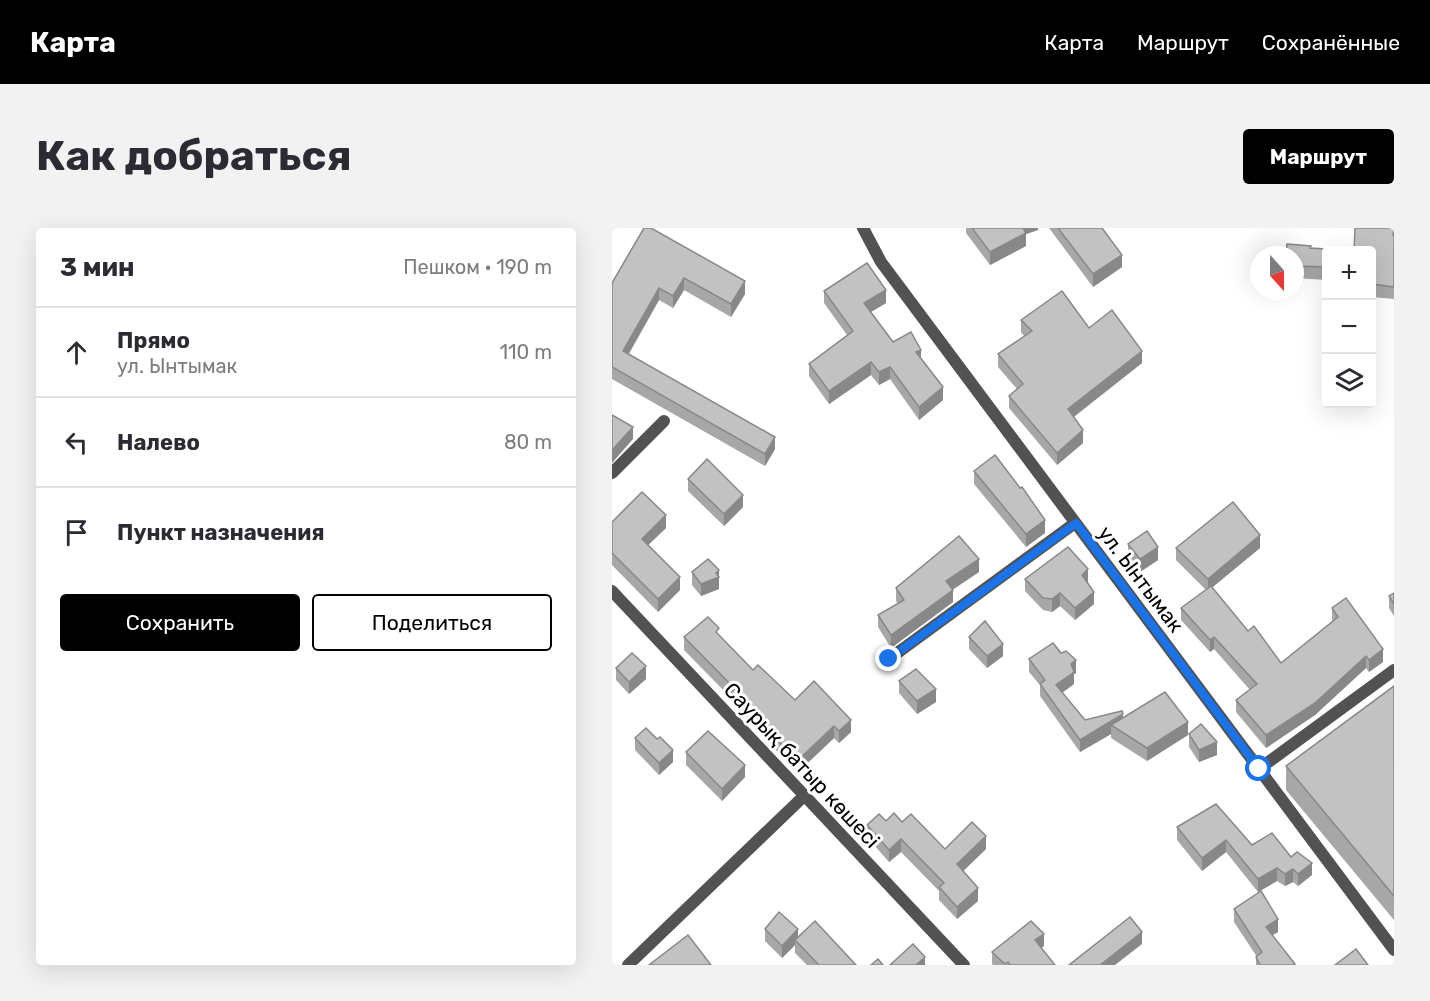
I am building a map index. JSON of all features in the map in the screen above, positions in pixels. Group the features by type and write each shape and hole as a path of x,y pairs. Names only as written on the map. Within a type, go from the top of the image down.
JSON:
{"street":[{"name":"ул. Ынтымак","path":"863,228 881,262 1394,950"},
{"path":"612,473 664,421"},
{"path":"889,659 1076,523"},
{"name":"Саурық батыр көшесі","path":"612,591 964,965"},
{"path":"1259,769 1394,670"},
{"path":"628,965 804,796"}],"building":[{"path":"644,228 651,228 745,281 731,304 684,278 673,296 659,288 623,351 775,437 765,454 612,367 612,283"},
{"path":"972,228 1023,228 1026,233 990,252"},
{"path":"1058,228 1102,228 1122,255 1093,274"},
{"path":"1355,228 1394,228 1394,287 1376,285 1376,246 1354,246"},
{"path":"1287,244 1311,246 1310,248 1322,249 1322,267 1304,266 1304,246 1287,246"},
{"path":"867,263 886,290 864,303 893,342 911,332 921,350 916,352 943,387 919,407 890,367 879,372 871,362 829,391 809,364 853,331 824,291"},
{"path":"1062,291 1089,328 1112,310 1142,351 1068,409 1083,430 1057,453 1009,396 1023,384 998,354 1032,331 1021,320"},
{"path":"612,415 633,427 612,450"},
{"path":"995,455 1020,488 1022,487 1045,520 1026,534 974,471"},
{"path":"707,459 743,495 724,514 688,479"},
{"path":"642,492 666,515 642,539 680,577 658,599 612,553 612,522"},
{"path":"1233,502 1260,535 1208,579 1176,548"},
{"path":"1147,531 1158,547 1140,559 1128,544"},
{"path":"959,536 979,559 946,581 953,590 891,635 878,615 904,600 896,588"},
{"path":"1068,547 1088,569 1082,575 1094,592 1075,608 1060,593 1052,599 1043,598 1025,579"},
{"path":"708,559 719,570 716,573 719,577 701,584 692,572"},
{"path":"1211,586 1248,631 1254,626 1281,663 1338,617 1332,608 1346,598 1383,649 1369,660 1366,656 1315,703 1266,735 1236,700 1257,684 1214,637 1210,640 1181,608"},
{"path":"1394,593 1394,604 1389,596"},
{"path":"708,617 719,628 716,632 753,670 758,665 795,700 814,681 851,720 839,731 834,726 797,761 766,727 768,725 732,691 735,689 684,637"},
{"path":"985,621 1003,644 987,656 969,637"},
{"path":"1053,643 1061,653 1066,651 1076,660 1071,664 1074,672 1056,685 1085,720 1122,711 1123,714 1080,740 1040,684 1045,680 1029,659"},
{"path":"632,653 646,666 629,682 616,668"},
{"path":"916,669 936,689 917,701 899,681"},
{"path":"1394,686 1394,896 1286,766"},
{"path":"1165,692 1188,722 1147,748 1111,725"},
{"path":"1201,724 1217,742 1199,750 1189,734"},
{"path":"646,728 657,739 660,737 673,750 659,763 635,738"},
{"path":"708,731 745,765 722,789 686,752"},
{"path":"1216,804 1252,845 1272,833 1291,857 1297,852 1312,863 1298,874 1293,869 1285,874 1277,868 1258,879 1226,840 1202,858 1177,827"},
{"path":"894,813 902,822 911,814 945,849 972,822 986,836 957,864 978,888 957,907 939,887 944,883 901,839 889,850 867,825 879,814 886,821"},
{"path":"1261,891 1278,919 1266,927 1295,964 1293,965 1260,965 1256,957 1262,952 1234,909"},
{"path":"779,912 798,929 782,946 765,929"},
{"path":"1130,917 1142,932 1100,965 1069,965"},
{"path":"815,921 856,965 819,965 795,940"},
{"path":"1031,921 1044,934 1035,940 1055,965 1010,965 1008,962 1005,964 992,952"},
{"path":"688,935 711,965 649,965"},
{"path":"913,944 925,957 916,965 890,965"},
{"path":"1356,949 1368,965 1335,965"},
{"path":"878,959 883,965 871,965"}],"route":[{"path":"889,659 1076,523 1259,769"}]}
